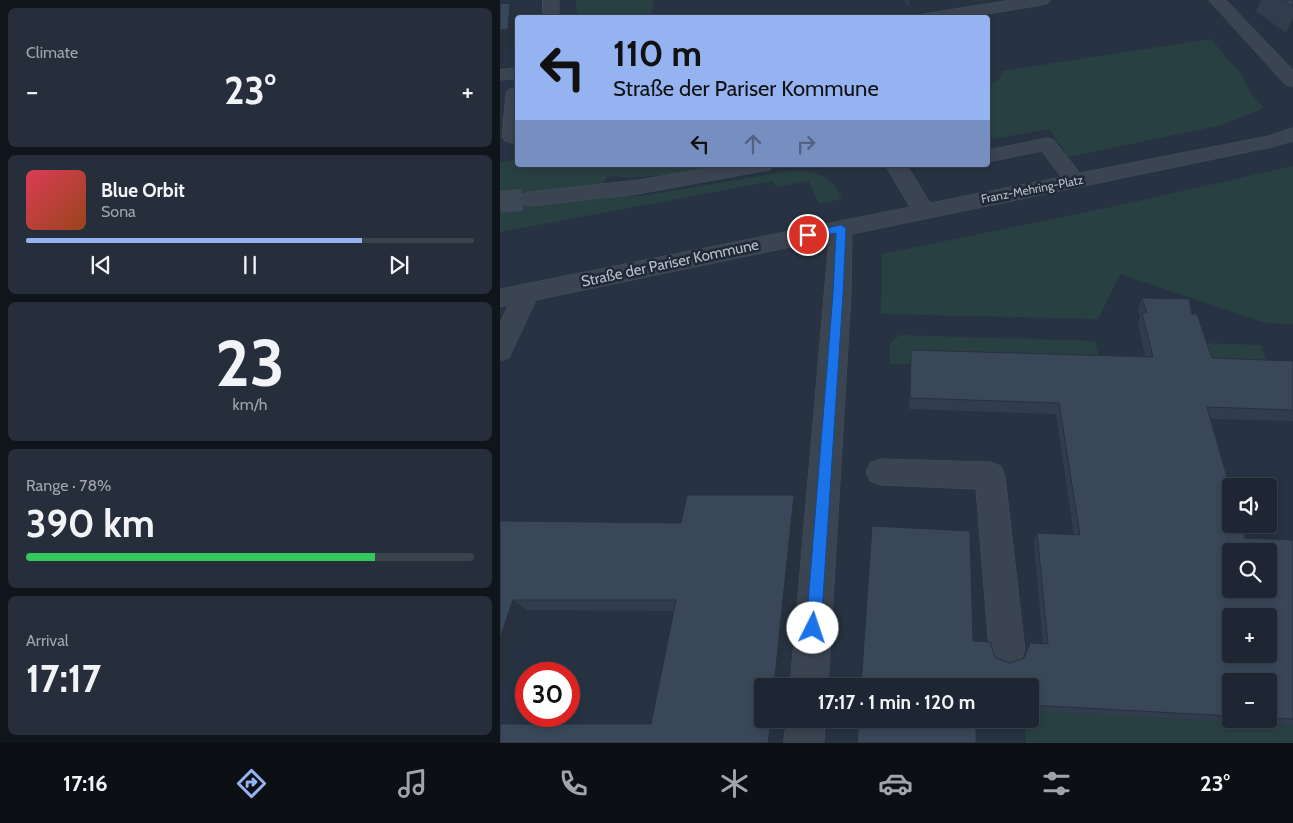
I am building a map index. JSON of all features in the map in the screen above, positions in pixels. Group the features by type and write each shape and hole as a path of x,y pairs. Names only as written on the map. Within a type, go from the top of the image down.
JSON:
{"street":[{"path":"550,15 551,0"},
{"path":"939,15 972,5 1042,0"},
{"path":"1217,0 1293,81"},
{"path":"500,75 515,73"},
{"path":"512,137 515,94"},
{"name":"Franz-Mehring-Platz","path":"1222,150 1259,127 1293,116"},
{"name":"Franz-Mehring-Platz","path":"841,228 1272,141 1293,134"},
{"path":"990,156 1048,144 1074,180"},
{"path":"530,199 638,187 752,167"},
{"path":"897,167 923,211"},
{"path":"810,678 837,313 841,228"},
{"name":"Straße der Pariser Kommune","path":"500,298 841,228"},
{"path":"500,351 527,292"},
{"path":"881,472 990,476 1007,650"},
{"path":"804,743 805,728"}],"green space":[{"path":"576,0 654,0 651,15 577,15"},
{"path":"1211,39 1244,78 1250,93 1264,108 1221,125 1069,157 1049,129 990,140 990,85 1001,77 1002,71"},
{"path":"515,159 515,167 716,167 653,176 608,176 593,196 642,196 795,170 818,174 829,180 842,199 819,204 809,181 776,187 773,181 500,232 500,162"},
{"path":"1293,166 1293,324 1266,323 1120,274 1098,319 881,314 882,254 1125,204"},
{"path":"900,335 1095,341 1101,366 890,364 890,343"},
{"path":"1197,343 1261,345 1270,372 1205,369"},
{"path":"1039,711 1222,721 1222,728 1277,728 1277,724 1293,725 1293,743 1026,743 1025,728 1039,728"}],"building":[{"path":"1284,0 1293,0 1293,6"},
{"path":"510,3 508,29 500,30 500,4"},
{"path":"1142,298 1189,299 1192,314 1197,314 1212,358 1293,361 1293,410 1207,407 1227,478 1222,478 1222,533 1244,533 1245,538 1293,540 1293,719 1277,718 1277,673 1222,673 1222,716 1039,705 1039,678 862,678 872,526 970,531 973,641 990,642 995,657 1009,663 1024,658 1030,643 1048,644 1037,533 1080,535 1059,403 910,398 911,350 1153,357 1142,313 1147,313"},
{"path":"687,495 794,495 775,678 754,678 754,728 770,728 768,743 500,743 500,724 515,724 515,727 580,727 580,724 651,724 676,600 513,600 500,638 500,521 681,523"},
{"path":"858,728 976,728 976,743 857,743"}],"tunnel":[{"path":"500,202 530,199"}],"route":[{"path":"808,235 841,228 838,294 813,628"}]}
